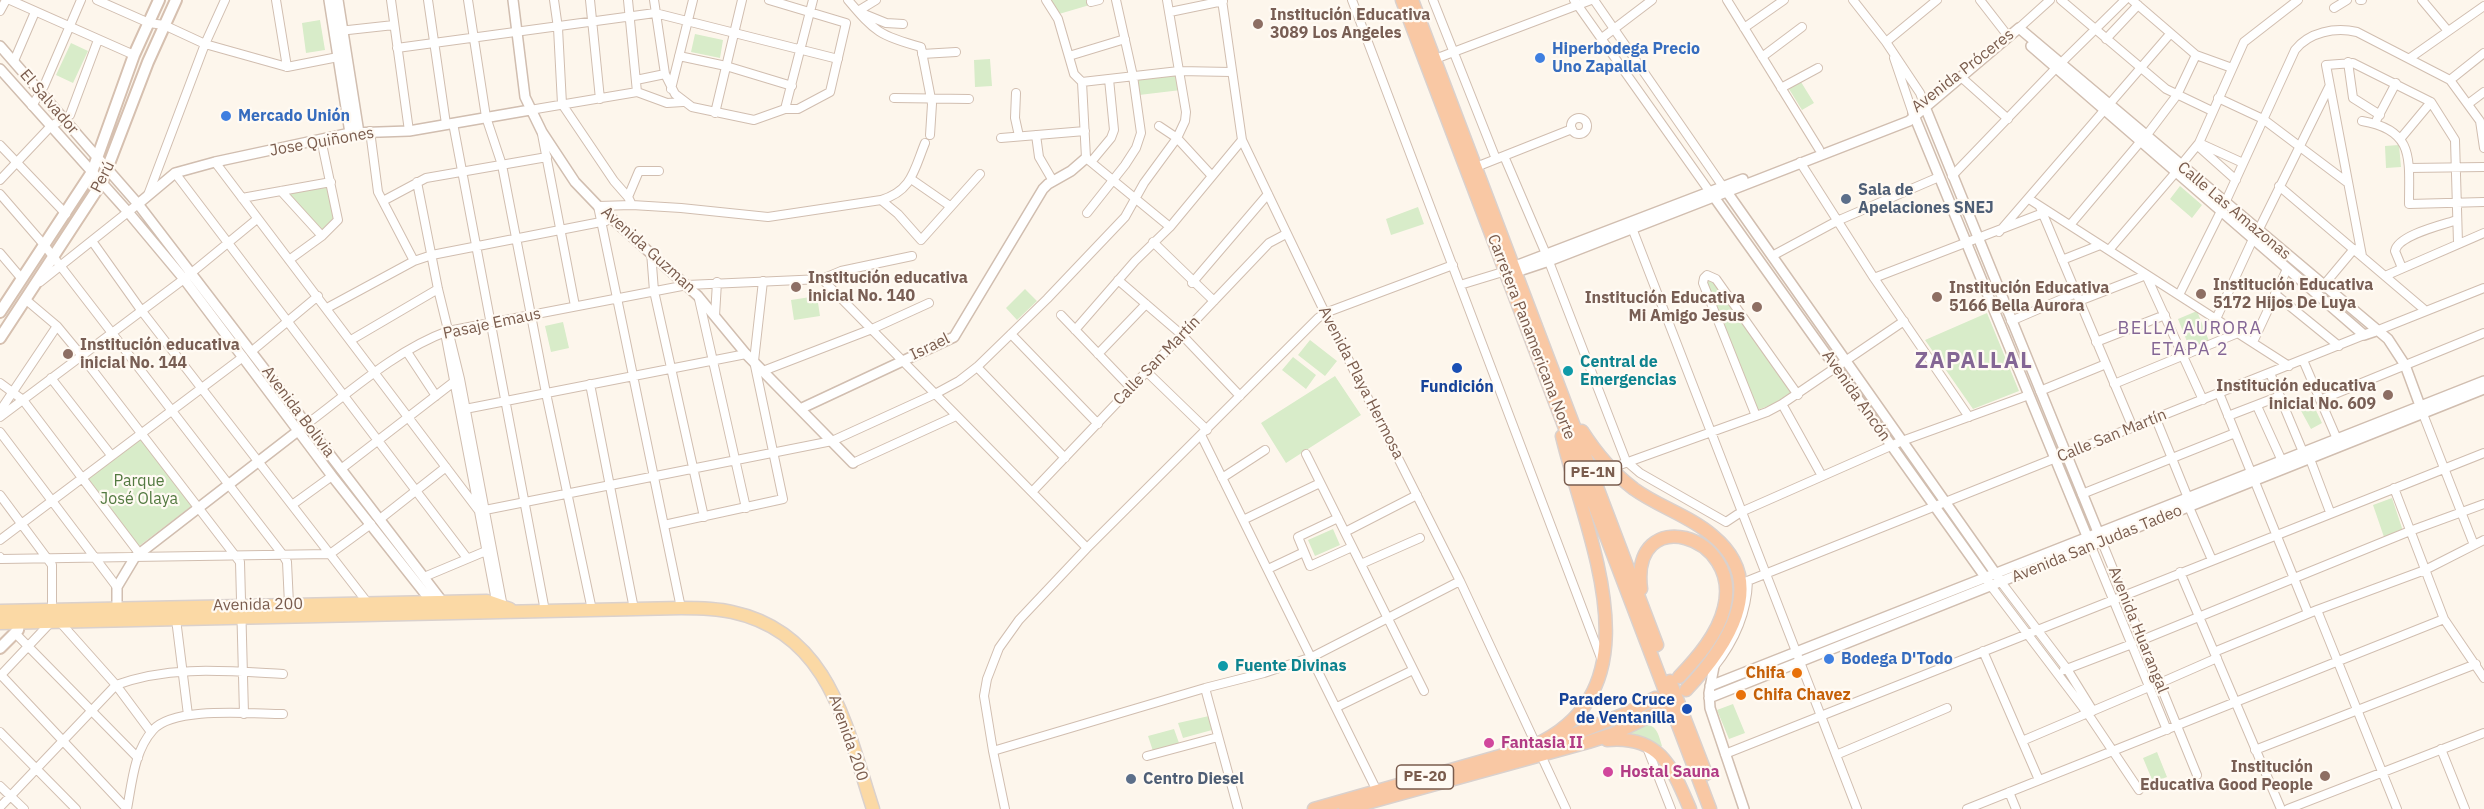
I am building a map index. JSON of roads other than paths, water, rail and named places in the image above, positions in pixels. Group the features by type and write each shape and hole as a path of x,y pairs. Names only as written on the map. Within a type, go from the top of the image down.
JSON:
{"highway":[{"name":"Carretera Panamericana Norte","path":"1402,0 1512,270"},
{"name":"Carretera Panamericana Norte","path":"1412,0 1476,167 1710,809"},
{"name":"Carretera Panamericana Norte","path":"1566,415 1643,606 1719,809"},
{"path":"1538,749 1564,729 1581,711 1595,690 1604,664 1607,644 1606,617 1597,565 1560,430 1566,415 1620,478 1646,498 1712,535 1731,557 1744,583 1735,618 1716,656 1686,690"},
{"path":"1643,606 1640,580 1643,560 1659,541 1675,536 1694,540 1708,550 1719,564 1726,588 1724,608 1700,652 1679,677"},
{"path":"1538,749 1597,727 1655,698"},
{"path":"1588,742 1613,734 1660,711"},
{"path":"1588,742 1618,739 1645,744 1657,751 1672,770 1690,809"},
{"name":"PE-20","path":"1314,809 1538,749 1588,742"},
{"name":"PE-20","path":"1345,809 1538,749"}],"main road":[{"name":"Perú","path":"0,312 92,172 99,158 134,55 159,0"},
{"name":"Perú","path":"0,338 34,286 56,261 102,182 176,0"},
{"name":"Avenida 200","path":"0,611 55,618 117,614 441,608 487,601 503,609 681,608 730,612 750,617 777,630 801,648 819,669 836,700 873,809"},
{"name":"Avenida 200","path":"117,614 176,619 289,604 367,603 441,608"},
{"name":"Avenida 200","path":"0,623 17,628 55,618"},
{"path":"0,648 17,628"}],"street":[{"path":"0,11 8,0 134,55"},
{"path":"32,106 41,92 81,0"},
{"path":"97,0 148,23 164,25 205,44 287,67 338,57"},
{"path":"148,195 205,44 225,0"},
{"path":"276,0 287,67"},
{"path":"328,0 338,32 355,133"},
{"path":"338,0 338,57 355,133"},
{"path":"391,0 409,131"},
{"path":"428,0 433,44 477,246 545,610"},
{"path":"468,0 486,117 502,165 546,393 592,610"},
{"name":"Avenida Guzman","path":"513,0 525,97 542,132 576,182 598,206 698,296 763,371 854,463"},
{"path":"554,0 558,27 562,104 614,181 628,196 632,205"},
{"path":"590,0 600,99"},
{"path":"628,0 637,92 667,103 683,102"},
{"path":"654,0 665,74 671,89 683,102 692,107 754,120 785,109 798,109 830,92 846,23 782,2 769,0"},
{"path":"671,89 693,0"},
{"path":"715,113 742,0"},
{"path":"785,109 813,0"},
{"path":"848,0 879,33 921,47 932,104 930,135"},
{"path":"858,11 876,0"},
{"path":"1046,0 1055,13 1074,74 1082,82 1088,160 1170,227"},
{"path":"1087,213 1136,148 1141,133 1133,76 1116,0"},
{"path":"482,510 832,441 959,381 1011,334 1109,235 1125,217 1135,198 1178,138 1186,112 1167,0"},
{"path":"1170,12 1222,0"},
{"name":"Avenida Playa Hermosa","path":"1222,0 1242,140 1325,313 1460,581 1566,809"},
{"path":"1352,0 1604,664"},
{"path":"1433,0 1453,52 1547,257 1624,462 1640,473 1726,522 1741,512 1902,441 2029,395"},
{"path":"1435,59 1576,2 1593,0"},
{"name":"Avenida Ancón","path":"1593,0 1998,578 2067,669 2090,713 2139,790"},
{"path":"1602,38 1652,0"},
{"path":"1726,0 1819,149"},
{"path":"1852,0 1888,45 1920,93 1924,104"},
{"path":"1888,45 1937,0"},
{"path":"1980,0 2012,32 2050,0"},
{"path":"2061,0 2140,68 2177,95 2212,111"},
{"path":"1952,176 2094,28 2125,0"},
{"path":"2109,250 2198,144 2244,42 2298,0"},
{"path":"2334,8 2347,0"},
{"path":"2422,0 2448,31"},
{"path":"1744,28 1779,1"},
{"name":"Avenida Ancón","path":"1576,2 1988,582 2090,713"},
{"path":"2106,39 2135,2 2196,55 2232,68"},
{"path":"2410,58 2484,6"},
{"path":"858,11 886,23 903,24"},
{"path":"14,61 35,12"},
{"path":"397,48 655,13 802,48 838,59"},
{"path":"338,32 394,25"},
{"path":"1762,57 1802,27"},
{"path":"2179,295 2236,180 2295,50 2309,37 2329,32 2351,31 2410,58 2450,80 2482,120 2484,148"},
{"name":"Avenida Próceres","path":"1512,270 1800,162 1913,114 2012,32"},
{"name":"Avenida Próceres","path":"1924,104 2012,32"},
{"name":"Calle Las Amazonas","path":"2012,32 2059,66 2256,235 2323,286 2394,346 2405,365 2422,410"},
{"path":"1999,232 2170,34"},
{"path":"1069,56 1125,39"},
{"path":"0,180 51,126 70,115 98,40"},
{"path":"1888,45 1913,114"},
{"name":"El Salvador","path":"0,46 99,158"},
{"path":"922,54 956,52"},
{"path":"2450,80 2484,53"},
{"path":"2070,225 2177,95 2196,55"},
{"path":"679,56 726,66 792,86"},
{"path":"2348,62 2353,98 2380,115"},
{"path":"2362,256 2326,65 2348,62 2396,83 2431,102 2456,140 2458,243"},
{"path":"1781,88 1818,68"},
{"path":"1082,82 1179,71 1231,72"},
{"name":"El Salvador","path":"1,72 92,172"},
{"path":"636,80 665,74"},
{"path":"1961,76 2007,119"},
{"path":"1088,160 1111,138 1114,130 1109,79"},
{"path":"2375,123 2396,83"},
{"path":"2216,319 2298,146 2329,87"},
{"name":"Jose Quiñones","path":"56,261 92,241 175,173 215,162 355,133 409,131 637,92"},
{"path":"2468,104 2484,92"},
{"path":"1016,93 1019,136"},
{"path":"894,98 969,99"},
{"path":"2218,98 2263,119 2348,183"},
{"path":"2401,138 2431,102"},
{"name":"Avenida Huarangal","path":"1924,104 2197,776"},
{"name":"Avenida Próceres","path":"1725,189 1819,149 1913,114"},
{"name":"Avenida Huarangal","path":"1913,114 2167,730"},
{"path":"2362,121 2375,123 2401,138 2407,148 2409,204 2484,202"},
{"path":"1159,126 1178,138 1212,176"},
{"path":"1476,167 1572,129"},
{"path":"369,131 378,192 414,261"},
{"path":"1001,138 1085,131"},
{"path":"542,132 575,306"},
{"path":"1036,135 1039,157 1053,182"},
{"path":"289,260 322,236 338,220 321,139"},
{"path":"1075,330 1153,242 1170,227 1242,140"},
{"path":"681,608 598,206 632,205 768,217 881,200 896,196 911,179 925,142"},
{"path":"2198,144 2243,163"},
{"path":"2198,144 2236,180"},
{"path":"0,145 66,214"},
{"path":"383,201 417,182 462,171 547,157"},
{"name":"Avenida Bolivia","path":"99,158 138,204 243,357 332,476 441,608"},
{"name":"Israel","path":"800,409 949,341 959,331 1043,189 1088,160"},
{"path":"215,162 446,467 482,510 486,551 503,609"},
{"path":"1800,162 1874,278 1969,417"},
{"path":"2409,168 2484,167"},
{"path":"628,196 639,171 659,171"},
{"name":"Avenida Bolivia","path":"92,172 188,276 252,351 424,577 441,608"},
{"path":"175,173 468,558"},
{"path":"881,200 898,214 921,240 980,174"},
{"path":"1772,256 1837,221 1939,177"},
{"path":"911,179 950,206"},
{"path":"242,198 331,182"},
{"path":"417,182 438,289 452,339 482,510 503,609"},
{"path":"2279,186 2426,311"},
{"path":"281,191 322,236"},
{"path":"0,194 45,246 283,555 287,562 289,604"},
{"path":"1192,283 1268,194"},
{"name":"Avenida Próceres","path":"1547,257 1632,228 1712,194"},
{"path":"2029,199 2041,210 2070,225 2289,366"},
{"path":"1874,278 1999,232 2041,210"},
{"path":"2041,210 2133,428"},
{"path":"0,417 188,276 257,219"},
{"path":"327,308 414,261 432,255 613,219"},
{"path":"2402,268 2395,250 2398,242 2457,220"},
{"path":"1632,228 1857,809"},
{"path":"2385,276 2484,233"},
{"name":"Calle San Martín","path":"1032,492 1269,243 1286,234"},
{"name":"Calle Las Amazonas","path":"2256,235 2287,268 2364,335"},
{"path":"92,241 141,310 367,603"},
{"path":"1153,242 1192,283 1214,301"},
{"path":"2062,260 2100,245"},
{"path":"2323,286 2354,249"},
{"path":"651,252 654,291 704,517"},
{"path":"0,253 22,279"},
{"name":"Pasaje Emaus","path":"117,587 137,555 228,484 375,372 448,331 687,285 822,279 841,271 912,256"},
{"path":"1005,809 984,696 987,679 999,648 1019,620 1087,548 1325,313 1453,265"},
{"path":"2253,342 2287,268"},
{"path":"1460,285 1512,270"},
{"path":"2012,321 2146,274"},
{"path":"2146,274 2203,400"},
{"path":"1756,416 1703,283 1707,275 1716,279 1798,394"},
{"path":"822,279 1087,548"},
{"path":"1118,280 1182,335 1240,396"},
{"path":"664,525 783,500 750,357 763,281"},
{"path":"715,316 717,282"},
{"name":"Calle San Martín","path":"1744,583 2484,288"},
{"path":"351,340 438,289"},
{"path":"2275,294 2339,346"},
{"path":"698,296 746,508"},
{"path":"252,351 318,297"},
{"path":"25,299 57,326 81,355 240,562 244,714"},
{"path":"763,371 872,330 929,303"},
{"path":"1098,354 1146,304"},
{"path":"1061,315 1131,388"},
{"path":"2096,342 2164,315"},
{"path":"1606,464 1614,466 1756,416 1782,404 1904,321"},
{"path":"0,411 57,326"},
{"path":"448,331 447,338 455,381 463,409"},
{"path":"2114,384 2238,333"},
{"path":"2320,400 2484,333"},
{"path":"1011,334 1098,424"},
{"path":"407,352 436,396"},
{"path":"0,540 243,357"},
{"path":"463,409 712,360 750,357"},
{"path":"2303,360 2337,439"},
{"path":"2040,391 2106,364"},
{"path":"977,367 1065,458"},
{"path":"1147,372 1204,432 1222,478 1377,791"},
{"path":"2270,373 2330,512"},
{"path":"51,378 111,455"},
{"path":"341,469 455,381"},
{"name":"Avenida San Judas Tadeo","path":"1710,686 1797,657 1988,582 2422,410 2484,381"},
{"path":"0,383 23,400 137,555"},
{"path":"590,384 634,609"},
{"name":"Avenida San Judas Tadeo","path":"2253,477 2282,461 2306,456 2337,439 2484,389"},
{"path":"2219,393 2308,614"},
{"path":"2228,416 2280,396"},
{"path":"1782,404 1822,476"},
{"path":"2257,406 2282,461"},
{"path":"2422,410 2474,545"},
{"path":"854,463 956,416"},
{"path":"2156,419 2212,560"},
{"path":"0,432 117,587 117,614"},
{"path":"2082,494 2235,433"},
{"path":"1222,478 1265,450"},
{"path":"1725,754 2330,512 2484,453"},
{"path":"1306,454 1424,691"},
{"path":"1620,478 1619,471 1624,462"},
{"path":"380,519 446,467"},
{"path":"292,505 332,476"},
{"path":"1243,520 1320,483"},
{"path":"2394,488 2444,619 2484,678"},
{"path":"0,495 52,565 55,618 116,685 151,732"},
{"path":"1345,532 1417,495"},
{"path":"2142,640 2410,531 2484,504"},
{"path":"1338,518 1298,537 1310,566 1352,547"},
{"path":"0,557 2,560 137,555 236,557 330,554 370,524"},
{"path":"1361,564 1420,538"},
{"path":"2160,683 2317,610 2425,570 2484,540"},
{"path":"424,577 486,551"},
{"path":"1268,569 1304,552"},
{"path":"2180,572 2281,809"},
{"path":"993,752 1312,657 1460,581"},
{"path":"1713,669 1740,623 1746,604 1744,583"},
{"path":"2317,610 2397,809"},
{"path":"55,618 1,676 127,809"},
{"path":"176,619 188,715"},
{"path":"1967,809 2444,619"},
{"path":"17,628 28,647 138,758"},
{"path":"2057,673 2132,644"},
{"path":"1983,651 2039,780"},
{"path":"1716,656 1710,686 1710,708 1744,809"},
{"name":"Avenida San Judas Tadeo","path":"1709,698 1797,657"},
{"path":"2255,750 2476,664"},
{"path":"0,807 116,685 130,680 183,670 283,674"},
{"path":"1337,707 1413,670"},
{"path":"1205,687 1238,809"},
{"path":"2022,741 2149,687"},
{"path":"1836,755 1947,708"},
{"path":"127,809 138,758 151,732 160,723 188,715 283,714"},
{"path":"0,732 76,809"},
{"path":"2288,809 2484,733"},
{"path":"1147,756 1218,737"},
{"path":"1645,744 1671,809"},
{"path":"2441,749 2465,809"},
{"path":"0,786 24,809"},
{"path":"2009,792 2016,809"}],"place":[{"name":"Institución Educativa 3089 Los Angeles","path":"1258,24"},
{"name":"Hiperbodega Precio Uno Zapallal","path":"1540,58"},
{"name":"Mercado Unión","path":"226,116"},
{"name":"Sala de Apelaciones SNEJ","path":"1846,199"},
{"name":"Institución educativa inicial No. 140","path":"796,287"},
{"name":"Institución Educativa 5172 Hijos De Luya","path":"2201,294"},
{"name":"Institución Educativa 5166 Bella Aurora","path":"1937,297"},
{"name":"Institución Educativa Mi Amigo Jesus","path":"1757,307"},
{"name":"Institución educativa inicial No. 144","path":"68,354"},
{"name":"Fundición","path":"1457,368"},
{"name":"Central de Emergencias","path":"1568,371"},
{"name":"Institución educativa inicial No. 609","path":"2388,395"},
{"name":"Bodega D'Todo","path":"1829,659"},
{"name":"Fuente Divinas","path":"1223,666"},
{"name":"Chifa","path":"1797,673"},
{"name":"Chifa Chavez","path":"1741,695"},
{"name":"Paradero Cruce de Ventanilla","path":"1687,709"},
{"name":"Fantasia II","path":"1489,743"},
{"name":"Hostal Sauna","path":"1608,772"},
{"name":"Institución Educativa Good People","path":"2325,776"},
{"name":"Centro Diesel","path":"1131,779"}],"district":[{"name":"BELLA AURORA ETAPA 2","path":"2190,339"},
{"name":"ZAPALLAL","path":"1974,362"}],"park label":[{"name":"Parque José Olaya","path":"139,490"}]}
